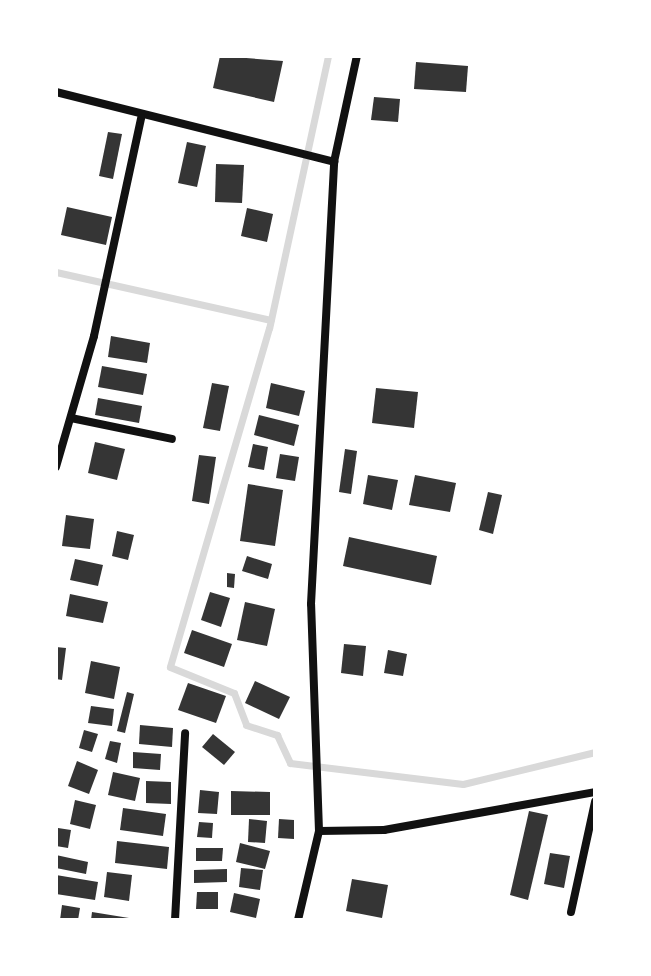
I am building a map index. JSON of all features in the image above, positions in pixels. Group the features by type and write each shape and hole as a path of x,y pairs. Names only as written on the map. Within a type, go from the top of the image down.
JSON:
{"street":[{"path":"298,920 319,831 313,743 311,604 334,162 357,56"},
{"path":"56,92 141,118 334,162"},
{"path":"56,467 71,418 141,118"},
{"path":"71,418 172,439"},
{"path":"175,920 185,733"},
{"path":"319,831 384,830 595,792"},
{"path":"571,912 595,802"}],"building":[{"path":"220,56 283,61 274,102 213,88"},
{"path":"416,62 468,66 466,92 414,89"},
{"path":"374,97 400,99 398,122 371,120"},
{"path":"108,132 122,134 113,179 99,176"},
{"path":"187,142 206,146 197,187 178,183"},
{"path":"216,164 244,165 242,203 215,202"},
{"path":"67,207 112,217 106,245 61,235"},
{"path":"247,208 273,214 267,242 241,236"},
{"path":"111,336 150,343 147,363 108,357"},
{"path":"102,366 147,374 143,395 98,387"},
{"path":"212,383 229,386 220,431 203,428"},
{"path":"271,383 305,391 299,416 266,408"},
{"path":"376,388 418,392 414,428 372,423"},
{"path":"98,398 142,406 139,423 95,415"},
{"path":"259,415 299,425 294,446 254,435"},
{"path":"95,442 125,449 117,480 88,473"},
{"path":"253,444 268,447 264,470 248,467"},
{"path":"345,449 357,451 351,494 339,492"},
{"path":"280,454 299,457 295,481 276,478"},
{"path":"199,455 216,457 209,504 192,501"},
{"path":"368,475 398,480 392,510 363,504"},
{"path":"415,475 456,483 450,512 409,505"},
{"path":"248,484 283,490 275,546 240,541"},
{"path":"488,492 502,495 493,534 479,530"},
{"path":"66,515 94,519 90,549 62,546"},
{"path":"117,531 134,535 128,560 112,556"},
{"path":"349,537 437,556 431,585 343,566"},
{"path":"247,556 272,564 268,579 242,571"},
{"path":"75,559 103,565 98,586 70,580"},
{"path":"227,573 235,574 234,588 227,587"},
{"path":"210,592 230,598 221,627 201,620"},
{"path":"70,594 108,602 103,623 66,616"},
{"path":"245,602 275,609 267,646 237,640"},
{"path":"192,630 232,644 224,667 184,653"},
{"path":"344,644 366,646 363,676 341,673"},
{"path":"56,647 66,648 62,680 56,679"},
{"path":"388,650 407,654 403,676 384,673"},
{"path":"91,661 120,667 114,699 85,693"},
{"path":"255,681 290,697 279,719 245,703"},
{"path":"188,683 226,696 216,723 178,710"},
{"path":"127,692 134,694 125,733 117,731"},
{"path":"91,706 114,709 112,726 88,723"},
{"path":"140,725 173,728 172,747 139,744"},
{"path":"84,730 98,734 92,752 79,748"},
{"path":"213,734 235,752 224,765 202,747"},
{"path":"110,741 121,743 117,763 105,759"},
{"path":"133,752 161,754 160,770 133,768"},
{"path":"77,761 98,770 89,794 68,786"},
{"path":"113,772 140,778 135,801 108,795"},
{"path":"146,781 171,782 171,804 146,803"},
{"path":"200,790 219,792 217,814 198,813"},
{"path":"231,791 270,792 270,815 231,815"},
{"path":"75,800 96,805 90,829 70,824"},
{"path":"123,808 166,814 163,836 120,830"},
{"path":"529,811 548,815 528,900 510,895"},
{"path":"249,819 267,821 265,843 248,842"},
{"path":"279,819 294,820 294,839 278,838"},
{"path":"199,822 213,823 212,838 197,837"},
{"path":"58,828 71,830 68,848 56,846"},
{"path":"117,841 169,847 167,869 115,863"},
{"path":"240,843 270,851 265,869 236,862"},
{"path":"196,848 223,848 222,861 196,861"},
{"path":"550,853 570,856 564,888 544,884"},
{"path":"56,855 88,862 86,874 56,868"},
{"path":"241,868 263,870 260,890 239,887"},
{"path":"227,869 227,882 194,883 194,870"},
{"path":"107,872 132,875 129,901 104,897"},
{"path":"56,875 98,882 95,900 56,894"},
{"path":"352,879 388,885 382,918 346,911"},
{"path":"197,892 218,892 218,909 196,909"},
{"path":"234,893 260,899 256,918 230,912"},
{"path":"62,905 80,908 78,920 60,920"},
{"path":"92,912 129,918 129,920 91,920"}],"waterway":[{"path":"328,56 269,328 170,667 234,693 246,725 277,735 290,763 463,784 595,752"},
{"path":"56,272 271,320"}]}
